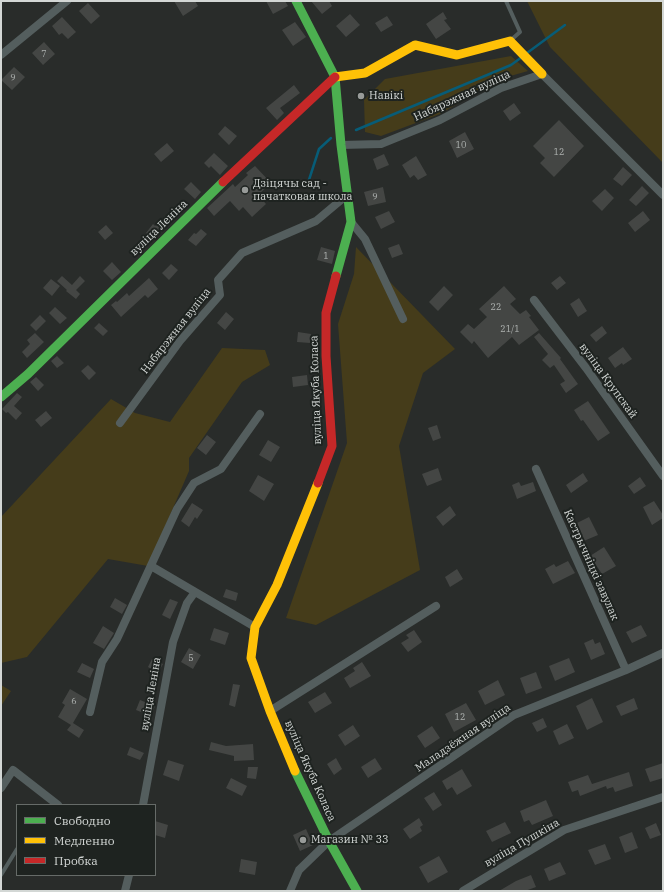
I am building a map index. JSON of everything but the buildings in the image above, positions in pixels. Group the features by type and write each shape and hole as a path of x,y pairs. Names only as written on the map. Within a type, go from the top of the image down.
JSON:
{"street":[{"path":"1,55 67,1"},
{"path":"296,1 335,77 365,72 415,45 457,55 510,41 663,196"},
{"name":"Набярэжная вуліца","path":"341,146 381,144 440,120 501,88 542,74"},
{"name":"вуліца Якуба Коласа","path":"335,77 341,146 351,222 326,313 326,356 332,446 286,564 255,627 251,658 270,711 297,776 329,841 357,891"},
{"name":"вуліца Леніна","path":"1,397 28,374 203,201 335,77"},
{"name":"Набярэжная вуліца","path":"120,423 180,341 220,295 218,280 242,252 316,221 347,195"},
{"path":"351,222 365,239 403,319"},
{"name":"вуліца Крупскай","path":"534,300 586,368 663,476"},
{"path":"90,712 102,662 117,639 177,509 194,483 222,469 260,414"},
{"name":"Кастрычніцкі завулак","path":"536,469 626,670"},
{"path":"151,566 255,627"},
{"name":"вуліца Леніна","path":"143,804 172,642 188,603 195,592"},
{"path":"270,711 436,606"},
{"name":"Маладзёжная вуліца","path":"329,841 514,715 626,670 663,653"},
{"path":"1,788 13,770 55,804"},
{"name":"вуліца Пушкіна","path":"463,891 564,830 663,797"},
{"path":"290,891 299,870 329,841"},
{"path":"125,891 129,876"}],"lane":[{"path":"506,1 520,32 510,41"},
{"path":"1,875 16,851"}],"shaded area":[{"path":"527,1 663,1 663,163 550,47"},
{"path":"511,56 528,71 500,79 440,114 381,136 365,132 364,100 385,79"},
{"path":"356,247 455,349 423,373 399,446 420,570 316,625 286,618 347,443 338,324 354,274"},
{"path":"222,348 265,350 270,365 242,382 189,458 189,471 148,566 108,559 27,657 1,663 1,517 111,399 135,413 170,422"},
{"path":"1,685 11,691 1,706"}],"waterway":[{"path":"527,53 565,25"},
{"path":"356,130 511,65 522,57"},
{"path":"307,186 319,149 331,138"}],"traffic: fast":[{"path":"296,1 335,77 341,145 351,222 336,276"},
{"path":"1,397 28,374 223,182"},
{"path":"295,771 329,841 357,891"}],"traffic: slow":[{"path":"335,77 365,73 415,45 457,55 510,41 542,74"},
{"path":"295,771 270,711 251,658 255,627 277,585 318,483"}],"traffic: jam":[{"path":"223,182 335,77"},
{"path":"318,483 332,446 326,356 326,313 336,276"}],"place":[{"name":"Навікі","path":"361,96"},
{"name":"Дзіцячы сад - пачатковая школа","path":"245,190"},
{"name":"Магазин № 33","path":"303,840"}]}
